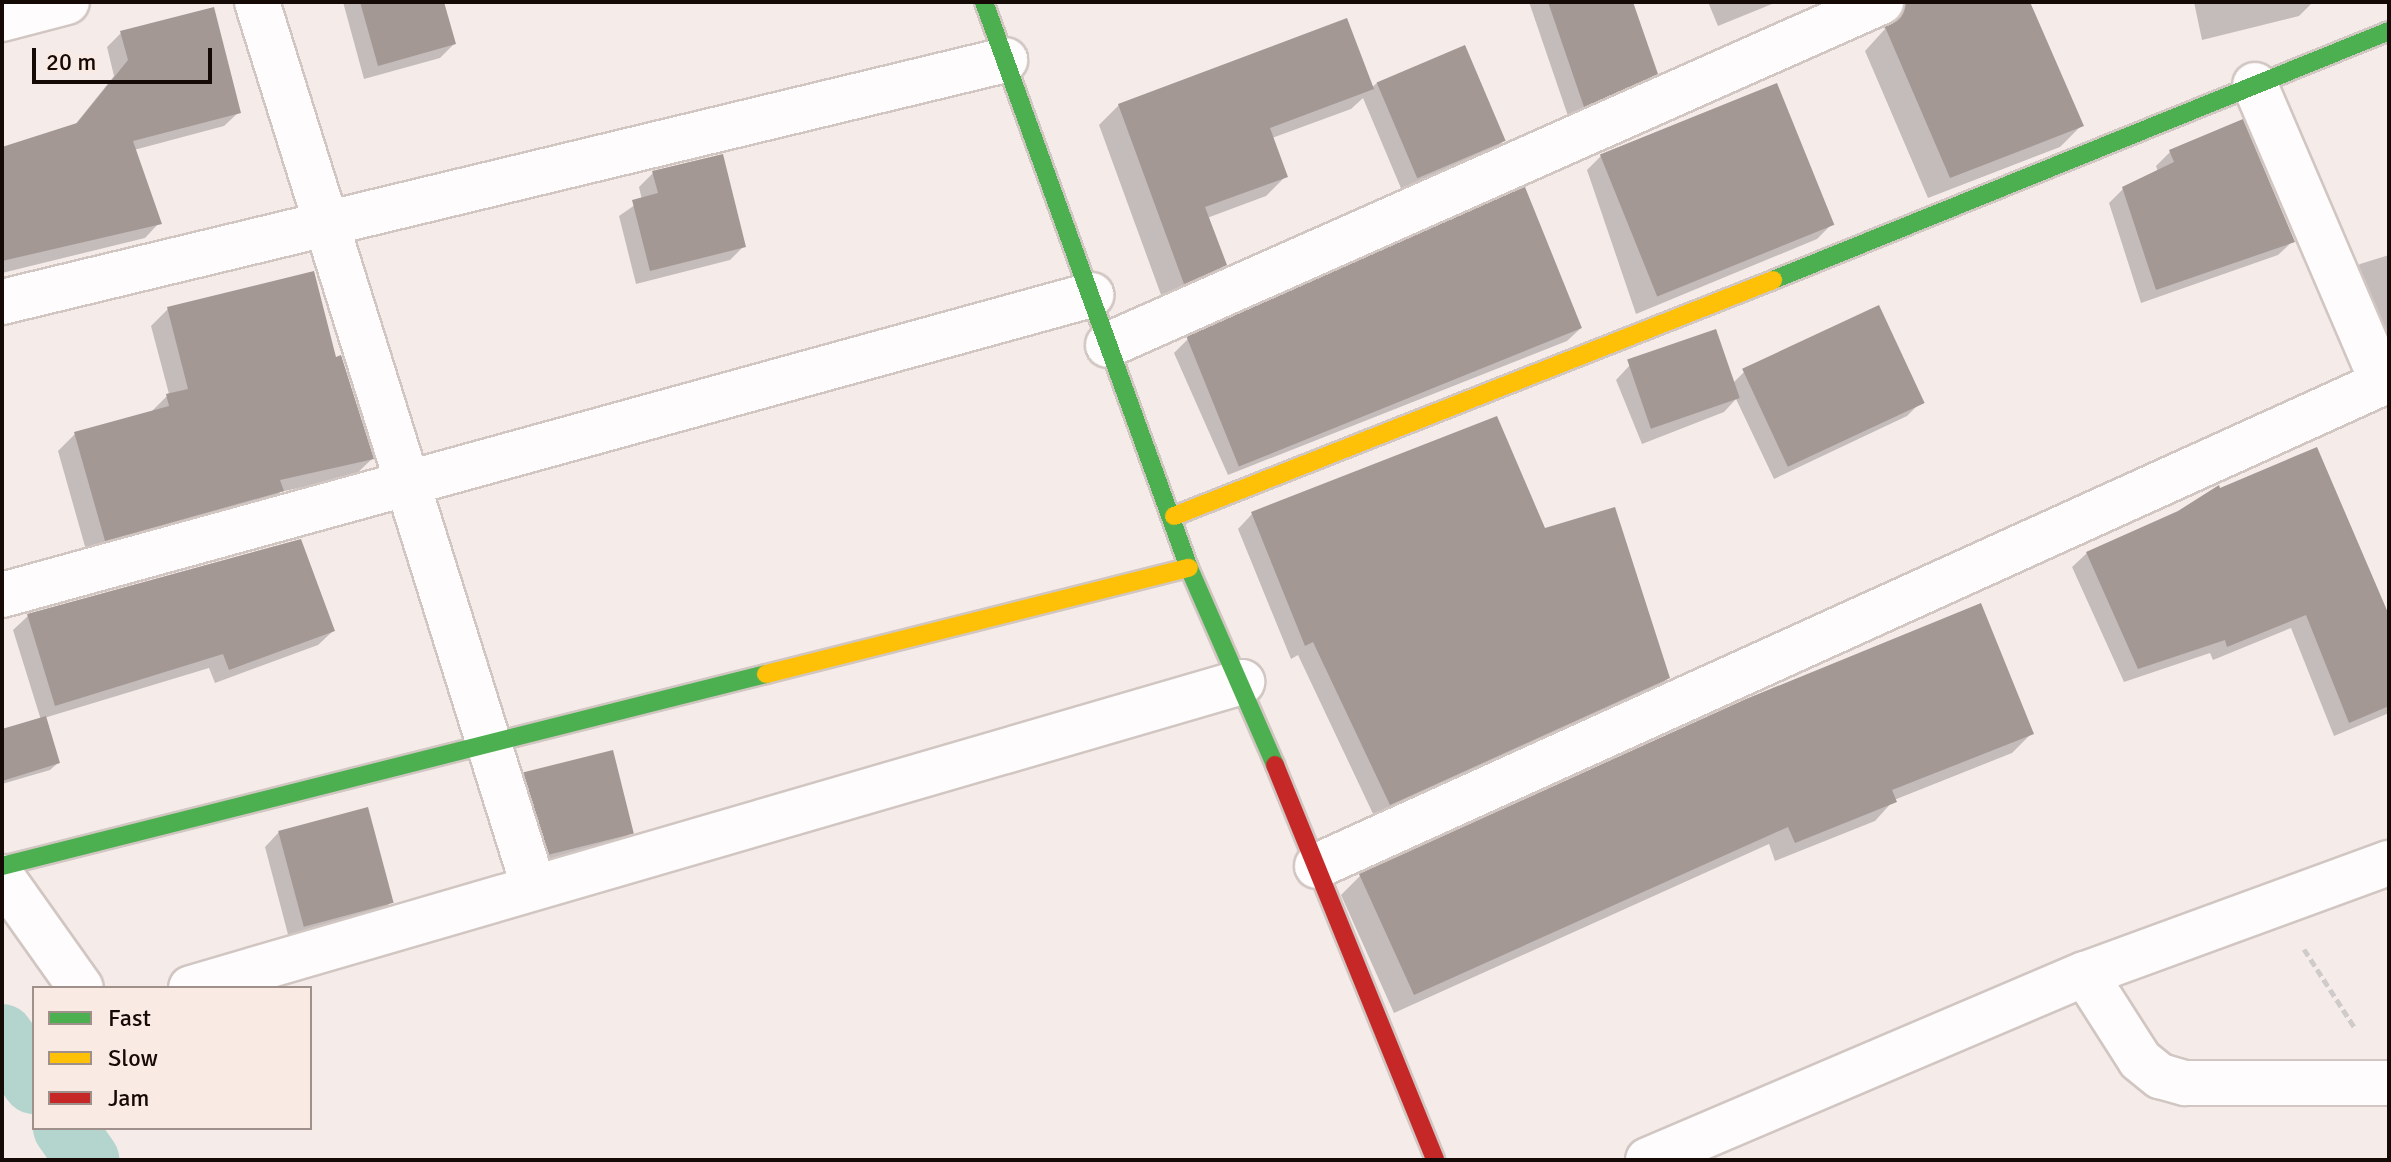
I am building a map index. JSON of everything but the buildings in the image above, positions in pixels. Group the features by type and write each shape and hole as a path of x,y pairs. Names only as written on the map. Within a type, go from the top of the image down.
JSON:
{"street":[{"path":"2,19 67,2"},
{"path":"257,2 323,224 534,888"},
{"path":"984,2 1108,345 1174,516 1189,568 1242,682 1435,1160"},
{"path":"1108,345 1881,2"},
{"path":"1174,516 2109,148 2389,31"},
{"path":"2,302 1005,60"},
{"path":"1317,866 2386,382 2255,85"},
{"path":"2,595 1091,295"},
{"path":"2,866 1189,568"},
{"path":"198,986 1242,682"},
{"path":"1648,1160 2085,974 2389,863"},
{"path":"2,877 80,986"},
{"path":"2085,974 2140,1060 2160,1076 2185,1083 2389,1083"}],"path":[{"path":"2275,905 2365,1042"}],"waterway":[{"path":"2,1036 32,1079"},
{"path":"66,1130 87,1160"}],"traffic: fast":[{"path":"984,2 1189,568 1275,765"},
{"path":"1773,280 2389,31"},
{"path":"2,866 766,674"}],"traffic: slow":[{"path":"1174,516 1773,280"},
{"path":"766,674 1189,568"}],"traffic: jam":[{"path":"1275,765 1435,1160"}]}
